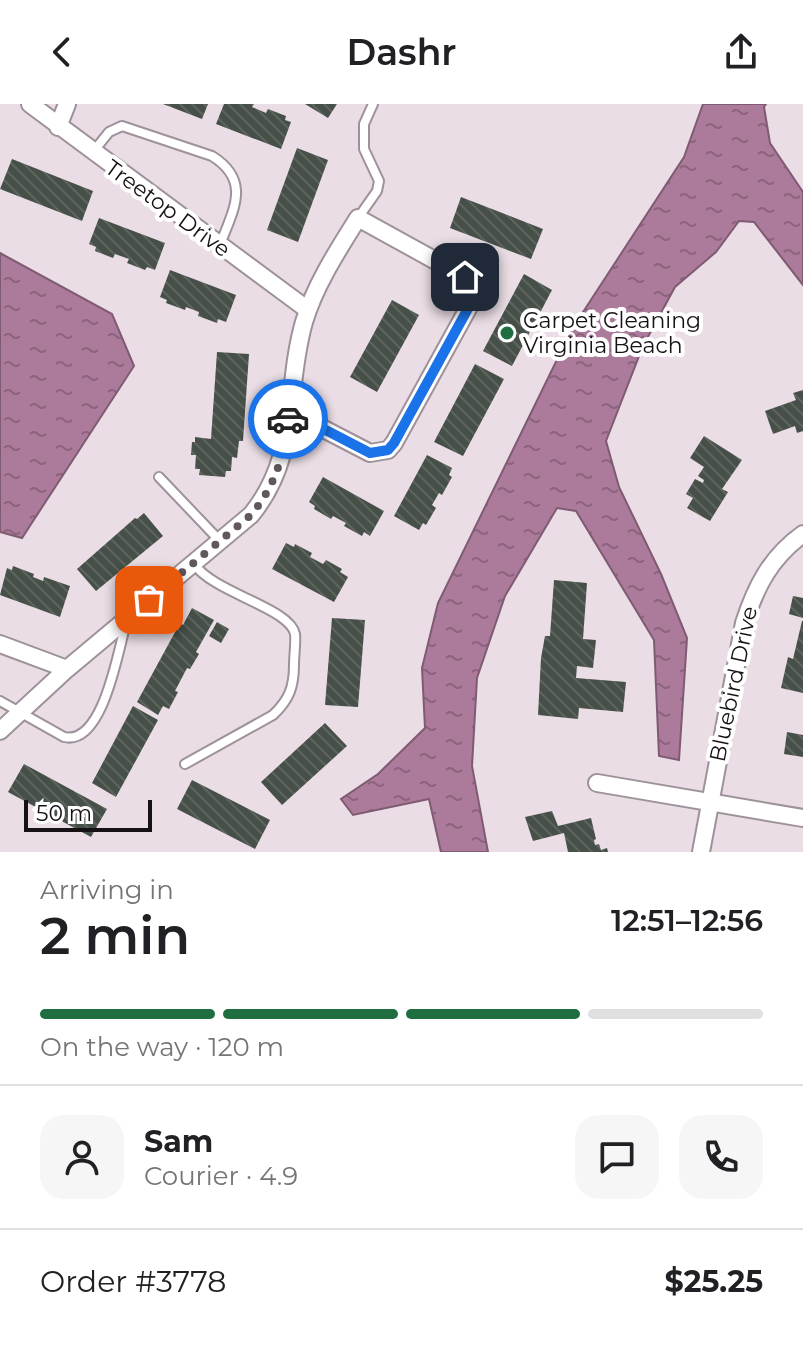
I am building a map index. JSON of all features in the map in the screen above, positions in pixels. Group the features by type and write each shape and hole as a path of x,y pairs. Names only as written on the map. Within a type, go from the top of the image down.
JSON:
{"street":[{"name":"Treetop Drive","path":"30,104 308,310"},
{"path":"58,127 67,104"},
{"path":"0,731 67,669 251,515 263,500 277,475 284,452 295,357 312,297 358,218 465,277 472,294 470,305 388,450 370,453 289,411"},
{"name":"Bluebird Drive","path":"701,852 748,609 765,572 776,557 803,534"},
{"path":"0,644 67,669"},
{"path":"597,783 803,818"}],"lane":[{"path":"358,218 377,191 379,181 364,149 364,124 373,104"},
{"path":"93,152 109,132 122,126 212,156 224,164 236,185 236,200 219,246"},
{"path":"159,477 220,542"},
{"path":"185,764 273,715 285,704 294,678 295,633 290,623 280,614 211,581 194,564"},
{"path":"0,701 64,737 80,737 102,709 127,619"}],"water":[{"path":"703,104 766,104 770,143 803,192 803,285 754,222 739,221 716,252 675,287 643,346 606,441 619,487 661,574 687,638 679,760 659,756 654,640 576,511 557,508 505,596 477,678 472,766 488,852 441,852 429,799 353,815 341,799 378,774 425,728 422,668 438,603 572,329 684,157"},
{"path":"0,253 112,314 134,366 22,538 0,532"}],"building":[{"path":"163,104 208,104 202,119"},
{"path":"224,104 254,104 252,107 266,113 268,109 286,116 285,120 291,122 281,149 216,124"},
{"path":"305,104 337,104 328,118"},
{"path":"297,148 328,160 298,242 267,230"},
{"path":"12,159 93,191 82,221 0,189"},
{"path":"461,197 543,229 531,259 450,228"},
{"path":"99,218 165,243 155,270 147,267 145,270 127,263 129,259 115,254 113,258 95,251 96,247 89,244"},
{"path":"170,270 236,295 226,322 218,319 217,323 198,316 199,312 166,303 167,300 160,297"},
{"path":"524,274 552,290 512,366 483,351"},
{"path":"392,300 419,315 377,392 350,377"},
{"path":"217,352 249,354 243,441 239,441 237,458 232,457 231,471 226,471 225,477 199,475 200,469 195,469 196,455 191,455 195,437 211,439"},
{"path":"475,364 504,379 463,456 434,442"},
{"path":"803,390 803,431 797,433 795,426 773,434 765,411 796,400 793,393"},
{"path":"704,436 742,460 722,489 728,492 710,521 687,508 693,498 686,494 695,479 703,483 704,480 698,476 704,467 690,458"},
{"path":"427,455 452,468 449,475 452,477 432,505 436,508 426,525 423,523 419,530 394,516"},
{"path":"323,477 384,511 370,536 364,532 362,536 344,526 346,523 314,509 315,506 309,502"},
{"path":"144,513 163,536 96,591 77,569"},
{"path":"286,543 312,553 310,557 323,564 326,560 342,569 340,572 348,577 334,602 272,569"},
{"path":"13,566 43,581 44,577 70,586 60,617 0,595 7,568 12,570"},
{"path":"554,580 587,583 583,639 596,640 593,668 577,666 576,678 626,682 623,712 579,708 578,719 538,715 541,658 545,636 550,636"},
{"path":"793,596 803,598 803,618 789,614"},
{"path":"192,608 214,620 196,652 199,654 190,669 187,668 175,691 178,692 169,709 163,706 158,715 137,702 180,623 183,625"},
{"path":"332,618 365,620 358,707 325,705"},
{"path":"802,621 803,693 781,688 788,657 793,659"},
{"path":"217,622 229,629 221,643 209,636"},
{"path":"133,706 158,720 116,797 92,783"},
{"path":"325,723 347,746 282,805 261,782"},
{"path":"787,732 803,735 803,757 784,754"},
{"path":"24,764 107,809 91,837 8,792"},
{"path":"192,780 270,820 255,849 177,809"},
{"path":"552,811 558,826 591,818 595,845 599,844 601,850 607,848 608,852 568,852 564,833 533,841 525,817"}],"way so far":[{"path":"149,600 251,515 263,500 277,475 284,452 288,419"}],"place":[{"name":"Carpet Cleaning Virginia Beach","path":"507,333"}],"route":[{"path":"288,419 289,411 370,453 388,450 470,305 472,294 465,277"}]}
